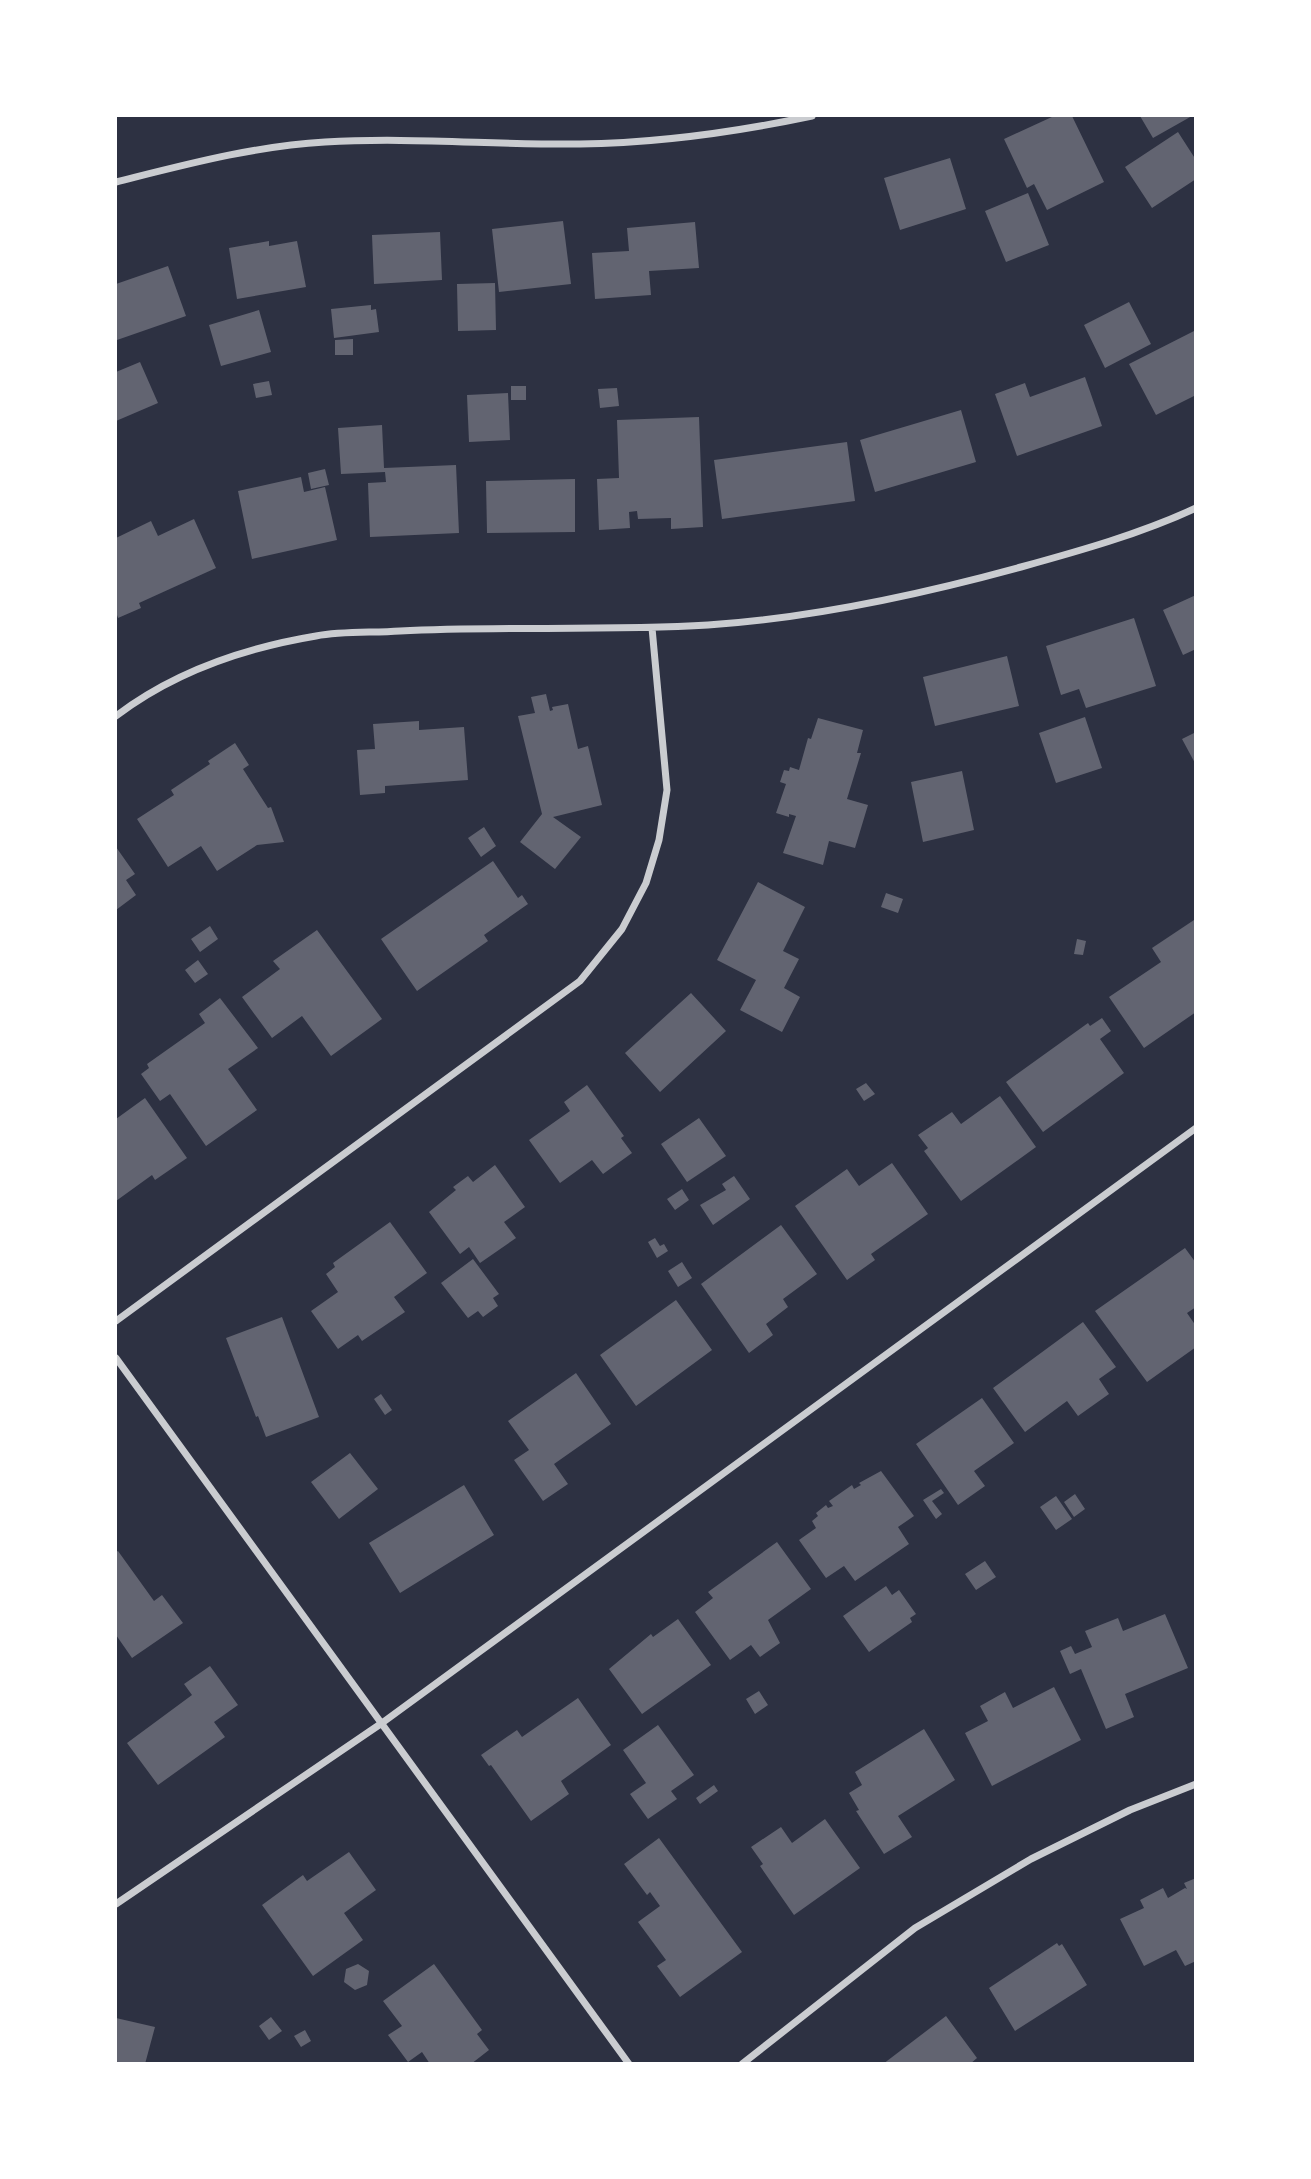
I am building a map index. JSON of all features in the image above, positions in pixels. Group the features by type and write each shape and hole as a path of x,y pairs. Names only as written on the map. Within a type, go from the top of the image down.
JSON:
{"street":[{"path":"116,182 216,157 321,142 410,139 581,144 686,137 813,116"},
{"path":"116,716 139,698 188,673 244,652 318,636 452,628 652,628 712,625 839,609 956,585 1072,553 1195,508"},
{"path":"116,1321 580,981 622,929 646,883 659,840 667,790 652,628"},
{"path":"116,1904 382,1723 1195,1128"},
{"path":"116,1358 629,2063"},
{"path":"742,2063 915,1928 1043,1853 1129,1810 1195,1784"}],"building":[{"path":"1054,116 1072,116 1104,182 1047,210 1034,184 1027,188 1004,139"},
{"path":"1140,116 1192,116 1153,138"},
{"path":"1178,132 1196,160 1196,179 1152,208 1125,167"},
{"path":"950,158 966,209 900,230 884,178"},
{"path":"1028,193 1049,245 1006,262 985,211"},
{"path":"563,221 571,284 499,292 492,229"},
{"path":"695,222 699,268 649,271 651,295 595,299 592,253 629,251 627,228"},
{"path":"440,232 442,280 374,284 372,235"},
{"path":"269,241 269,246 297,241 306,287 237,299 229,248"},
{"path":"168,266 186,316 117,340 116,284"},
{"path":"495,283 496,330 458,331 457,284"},
{"path":"1129,302 1151,344 1105,368 1084,325"},
{"path":"371,305 371,310 376,309 379,332 334,338 331,309"},
{"path":"259,310 271,352 221,366 209,325"},
{"path":"1196,330 1196,395 1156,415 1129,364"},
{"path":"353,339 353,355 335,355 335,340"},
{"path":"140,362 158,403 116,421 116,372"},
{"path":"1085,377 1102,426 1017,456 995,394 1025,383 1030,397"},
{"path":"269,381 272,395 256,398 253,384"},
{"path":"511,386 526,386 526,400 511,400"},
{"path":"617,388 619,406 600,408 598,389"},
{"path":"508,393 510,440 469,442 467,395"},
{"path":"961,410 976,462 875,492 860,440"},
{"path":"699,417 703,527 671,529 671,518 638,519 637,511 629,512 630,528 599,530 597,479 619,478 617,420"},
{"path":"382,425 384,468 456,465 459,533 370,537 368,483 386,482 385,472 341,474 338,428"},
{"path":"847,442 855,501 722,519 714,460"},
{"path":"325,469 329,485 311,489 308,473"},
{"path":"301,477 304,492 325,487 337,540 252,559 238,491"},
{"path":"575,479 575,532 487,533 486,481"},
{"path":"194,519 216,568 139,603 141,608 118,618 116,538 151,521 158,536"},
{"path":"1196,595 1196,649 1183,655 1163,610"},
{"path":"1134,618 1156,686 1086,708 1079,689 1061,695 1046,646"},
{"path":"1007,656 1019,706 935,726 923,677"},
{"path":"546,694 550,711 553,710 552,707 568,704 578,749 588,746 602,805 553,817 581,837 555,869 520,842 542,814 518,716 535,713 531,697"},
{"path":"1085,717 1102,768 1056,783 1039,733"},
{"path":"818,718 863,730 857,753 861,753 847,799 868,805 855,848 829,841 823,865 783,853 796,816 776,813 786,784 780,782 784,770 789,771 790,767 799,770 808,738 811,739"},
{"path":"419,721 419,730 464,727 468,780 385,786 385,793 360,795 357,750 375,749 373,724"},
{"path":"1196,732 1196,765 1182,739"},
{"path":"235,743 249,765 243,769 268,808 271,807 284,842 257,845 217,871 201,846 168,867 137,819 174,795 171,790 210,764 208,761"},
{"path":"962,771 974,830 923,842 911,782"},
{"path":"484,827 496,846 481,857 468,838"},
{"path":"116,847 135,874 126,880 136,895 116,910"},
{"path":"493,861 518,898 522,895 528,904 484,935 488,941 417,991 381,939"},
{"path":"758,882 805,907 783,951 799,959 784,988 800,997 782,1032 740,1010 756,980 717,960"},
{"path":"886,893 903,899 898,913 881,907"},
{"path":"1194,920 1196,1012 1144,1048 1109,997 1161,962 1152,948"},
{"path":"210,926 218,939 200,952 191,939"},
{"path":"317,930 382,1019 331,1056 302,1016 272,1038 242,997 280,969 273,961"},
{"path":"1077,939 1086,941 1083,955 1074,954"},
{"path":"198,960 208,974 195,983 185,970"},
{"path":"691,993 726,1031 660,1092 625,1053"},
{"path":"220,998 258,1048 228,1069 257,1110 206,1146 170,1094 160,1101 141,1074 149,1068 147,1064 205,1023 199,1014"},
{"path":"1102,1018 1111,1031 1100,1039 1124,1073 1043,1132 1006,1082 1088,1023 1090,1026"},
{"path":"866,1083 875,1094 864,1101 856,1089"},
{"path":"587,1085 624,1136 621,1138 632,1153 603,1174 592,1160 560,1183 529,1140 570,1111 564,1102"},
{"path":"1000,1096 1036,1147 961,1201 924,1151 928,1148 918,1135 952,1112 961,1124"},
{"path":"145,1098 187,1158 155,1180 152,1175 116,1201 116,1119"},
{"path":"699,1118 726,1156 687,1182 661,1144"},
{"path":"892,1163 928,1214 871,1254 875,1260 847,1280 795,1206 847,1169 859,1186"},
{"path":"495,1165 525,1207 504,1222 516,1238 480,1263 469,1247 460,1254 429,1212 456,1190 453,1187 468,1176 473,1182"},
{"path":"734,1176 750,1199 713,1225 700,1205 726,1190 722,1184"},
{"path":"682,1189 689,1200 675,1210 667,1199"},
{"path":"390,1222 427,1273 394,1297 405,1312 362,1341 358,1335 338,1349 311,1311 338,1292 326,1274 335,1267 333,1263"},
{"path":"781,1225 817,1274 783,1299 788,1307 766,1324 773,1335 749,1353 701,1284"},
{"path":"655,1238 660,1246 664,1244 668,1251 657,1258 648,1242"},
{"path":"1185,1248 1196,1263 1196,1307 1187,1313 1196,1326 1196,1347 1147,1382 1095,1311"},
{"path":"473,1259 499,1294 493,1298 498,1306 483,1317 478,1311 468,1318 441,1283"},
{"path":"682,1262 692,1278 678,1287 668,1271"},
{"path":"676,1300 712,1350 636,1406 600,1355"},
{"path":"282,1317 319,1417 266,1437 226,1338"},
{"path":"1083,1322 1116,1367 1099,1379 1109,1394 1078,1416 1067,1401 1025,1432 993,1388"},
{"path":"576,1373 611,1424 554,1464 568,1484 543,1501 514,1460 529,1450 508,1421"},
{"path":"381,1394 392,1410 385,1415 374,1399"},
{"path":"982,1398 1014,1443 974,1471 985,1486 958,1505 916,1444"},
{"path":"350,1453 378,1489 339,1519 311,1482"},
{"path":"881,1471 914,1516 898,1527 909,1544 855,1581 844,1566 826,1578 799,1540 816,1528 812,1521 818,1516 816,1513 826,1505 828,1508 833,1506 829,1501 852,1485 854,1489 861,1485 859,1483"},
{"path":"464,1485 494,1535 400,1593 369,1543"},
{"path":"941,1489 944,1493 932,1501 942,1514 936,1519 923,1500"},
{"path":"1075,1494 1085,1509 1074,1517 1064,1502"},
{"path":"1056,1496 1072,1519 1056,1530 1040,1507"},
{"path":"777,1542 811,1589 768,1620 780,1643 760,1657 751,1645 730,1660 695,1612 713,1598 708,1592"},
{"path":"118,1551 154,1601 162,1595 183,1623 132,1658 116,1635"},
{"path":"985,1561 996,1577 976,1590 965,1574"},
{"path":"886,1586 892,1595 899,1590 916,1614 910,1618 912,1622 869,1652 843,1616"},
{"path":"1165,1614 1188,1668 1125,1694 1134,1717 1106,1729 1081,1669 1070,1674 1060,1651 1071,1646 1075,1654 1092,1647 1085,1631 1118,1618 1123,1631"},
{"path":"678,1619 711,1665 642,1714 609,1669 651,1634 653,1637"},
{"path":"210,1666 238,1705 214,1722 225,1737 158,1785 127,1743 192,1695 184,1684"},
{"path":"1054,1687 1081,1740 992,1786 965,1733 988,1721 980,1706 1005,1692 1013,1708"},
{"path":"759,1691 768,1705 755,1714 746,1699"},
{"path":"578,1698 611,1745 561,1781 569,1794 531,1821 481,1755 517,1730 522,1737"},
{"path":"658,1725 694,1775 671,1791 677,1799 648,1819 630,1794 646,1783 623,1750"},
{"path":"924,1729 955,1780 898,1816 912,1837 884,1854 856,1811 859,1810 849,1793 862,1785 855,1772"},
{"path":"714,1785 718,1791 700,1804 696,1798"},
{"path":"825,1819 860,1868 794,1915 760,1866 763,1864 751,1847 781,1827 792,1843"},
{"path":"659,1838 742,1952 680,1997 657,1966 666,1960 638,1922 660,1906 650,1892 647,1895 624,1864"},
{"path":"349,1852 376,1890 344,1913 363,1940 313,1976 262,1905 303,1875 307,1881"},
{"path":"1196,1878 1196,1961 1185,1966 1176,1950 1144,1966 1120,1919 1144,1908 1140,1900 1163,1888 1168,1898 1187,1889 1184,1883"},
{"path":"1057,1943 1059,1946 1062,1944 1087,1985 1015,2031 989,1988"},
{"path":"358,1964 369,1971 367,1985 355,1990 344,1982 346,1969"},
{"path":"434,1964 482,2030 477,2034 489,2050 471,2064 430,2064 422,2052 408,2062 388,2035 402,2026 383,2001"},
{"path":"946,2016 977,2058 970,2064 883,2064"},
{"path":"271,2017 282,2031 269,2040 259,2026"},
{"path":"116,2018 155,2027 145,2064 116,2064"},
{"path":"305,2030 311,2041 301,2047 294,2036"}]}
